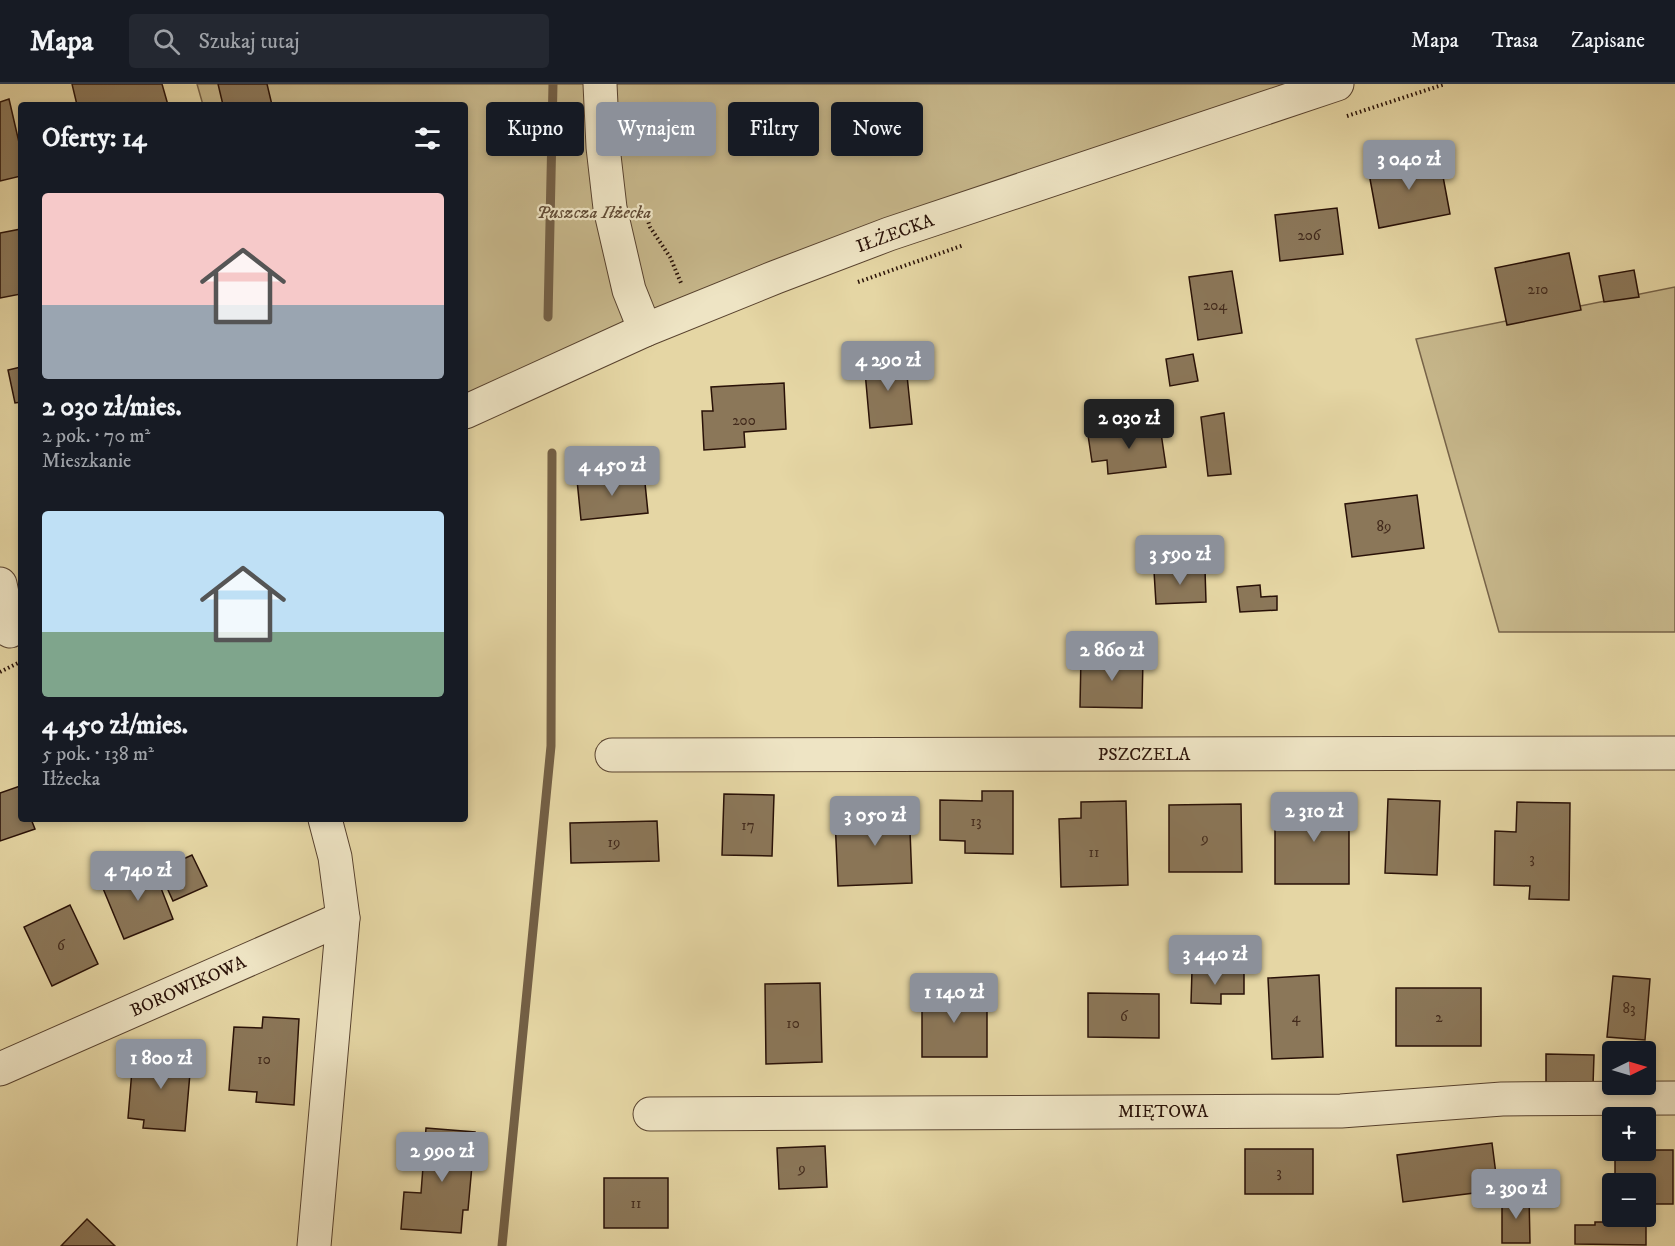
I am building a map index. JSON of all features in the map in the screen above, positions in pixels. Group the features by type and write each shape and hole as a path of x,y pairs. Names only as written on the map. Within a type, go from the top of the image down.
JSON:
{"street":[{"path":"600,84 603,147 610,208 629,290 645,330"},
{"name":"IŁŻECKA","path":"468,411 645,330 889,234 1337,84"},
{"path":"0,584 10,631"},
{"name":"PSZCZELA","path":"612,754 1675,753"},
{"path":"314,1246 343,918 335,857 326,822"},
{"name":"BOROWIKOWA","path":"0,1069 343,918"},
{"name":"MIĘTOWA","path":"650,1114 1341,1111 1502,1099 1675,1098"}],"path":[{"path":"1345,117 1445,84"},
{"path":"644,210 650,227 678,273"},
{"path":"848,286 966,244"},
{"path":"0,672 18,663"}],"green space":[{"name":"Puszcza Iłżecka","path":"197,84 1337,84 1041,182 468,411 468,102 202,102"},
{"path":"1675,287 1675,632 1499,632 1416,339"}],"building":[{"path":"72,84 162,84 167,102 76,102"},
{"path":"218,84 267,84 271,102 222,102"},
{"path":"9,99 18,138 18,177 0,181 0,102"},
{"path":"1439,155 1450,214 1379,228 1368,168"},
{"path":"1337,208 1343,254 1280,261 1275,215"},
{"path":"18,230 18,295 0,298 0,233"},
{"path":"1569,253 1581,310 1507,325 1495,268"},
{"path":"1634,270 1639,297 1604,302 1599,276"},
{"path":"1232,271 1242,333 1198,340 1189,277"},
{"path":"1193,354 1198,381 1170,386 1166,359"},
{"path":"905,356 912,424 870,428 864,360"},
{"path":"18,368 18,402 15,403 8,370"},
{"path":"784,383 786,429 744,432 745,447 704,450 702,411 713,411 711,387"},
{"path":"1224,413 1231,474 1208,476 1201,417"},
{"path":"1160,426 1166,467 1108,474 1107,460 1092,462 1088,435"},
{"path":"644,473 648,513 581,520 577,480"},
{"path":"1417,495 1424,548 1352,557 1345,504"},
{"path":"1205,569 1206,602 1156,604 1154,571"},
{"path":"1260,585 1261,597 1277,596 1277,610 1240,612 1237,587"},
{"path":"1081,656 1143,657 1142,708 1080,707"},
{"path":"18,787 18,822 32,822 35,829 0,841 0,793"},
{"path":"982,791 1013,791 1013,854 965,853 965,841 940,840 940,800 982,801"},
{"path":"724,794 774,795 772,856 722,855"},
{"path":"1300,796 1349,796 1349,884 1275,884 1275,820 1300,820"},
{"path":"1388,799 1440,801 1437,875 1385,873"},
{"path":"1126,801 1128,885 1061,887 1059,819 1081,818 1081,802"},
{"path":"1517,802 1570,803 1569,900 1529,899 1530,886 1494,885 1495,831 1516,832"},
{"path":"909,804 912,883 838,886 835,818 861,817 860,806"},
{"path":"1241,804 1242,872 1169,872 1169,805"},
{"path":"657,821 659,861 571,863 570,823"},
{"path":"192,855 207,886 173,901 159,870"},
{"path":"152,865 173,919 124,939 102,886"},
{"path":"70,905 98,964 52,986 24,927"},
{"path":"1192,970 1244,972 1244,994 1221,994 1221,1004 1191,1003"},
{"path":"1319,975 1323,1057 1272,1059 1268,978"},
{"path":"1613,976 1650,979 1645,1040 1607,1037"},
{"path":"820,983 822,1062 766,1064 765,984"},
{"path":"1396,988 1481,988 1481,1046 1396,1046"},
{"path":"922,990 987,991 987,1057 922,1057"},
{"path":"1088,993 1159,994 1159,1038 1088,1037"},
{"path":"263,1017 299,1019 294,1105 256,1102 257,1092 229,1090 234,1027 262,1028"},
{"path":"163,1047 192,1050 185,1131 143,1128 144,1120 128,1118 133,1058 162,1061"},
{"path":"1546,1054 1594,1055 1593,1086 1546,1084"},
{"path":"426,1128 475,1132 468,1210 463,1210 461,1233 401,1229 404,1192 421,1193"},
{"path":"1492,1143 1498,1190 1403,1202 1397,1155"},
{"path":"825,1146 827,1187 779,1189 777,1148"},
{"path":"1245,1149 1313,1149 1313,1194 1245,1194"},
{"path":"1656,1150 1673,1150 1673,1204 1656,1204 1656,1173 1615,1173 1615,1161 1656,1161"},
{"path":"604,1178 668,1178 668,1228 604,1228"},
{"path":"1529,1195 1530,1243 1502,1243 1502,1197"},
{"path":"87,1219 115,1246 61,1246"},
{"path":"1595,1222 1602,1222 1602,1227 1646,1227 1646,1245 1575,1244 1575,1225 1595,1225"}],"waterway":[{"path":"548,317 553,84"},
{"path":"502,1246 551,746 552,453"}]}
